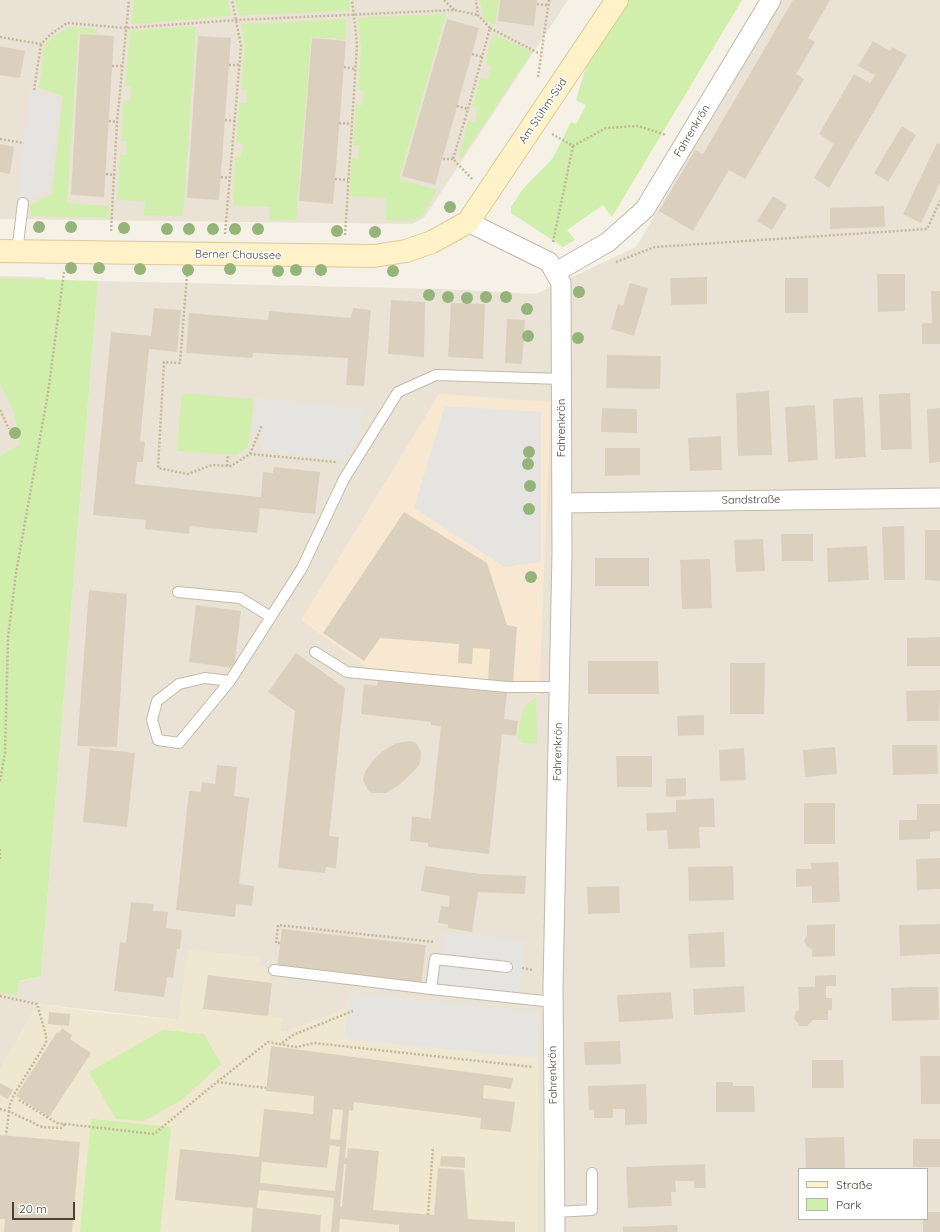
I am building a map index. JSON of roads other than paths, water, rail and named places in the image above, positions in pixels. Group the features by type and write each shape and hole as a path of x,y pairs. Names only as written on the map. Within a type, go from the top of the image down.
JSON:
{"street":[{"name":"Am Stühm-Süd","path":"468,222 535,125 617,0"},
{"name":"Fahrenkrön","path":"555,1232 553,972 563,503 561,283 552,267 608,242 645,209 771,0"},
{"path":"468,222 552,267"},
{"name":"Berner Chaussee","path":"8,252 344,257 374,256 406,251 432,242 468,222"},
{"name":"Sandstraße","path":"563,503 940,498"}],"lane":[{"path":"8,252 23,204"},
{"path":"230,681 205,678 179,684 157,701 152,720 158,740 179,743 230,681 302,568 344,479 398,392 436,375 562,379"},
{"path":"178,592 240,598 271,617"},
{"path":"315,652 347,672 507,687 559,687"},
{"path":"431,989 435,959 507,967"},
{"path":"274,970 553,1002"},
{"path":"555,1212 592,1210 592,1173"}]}
